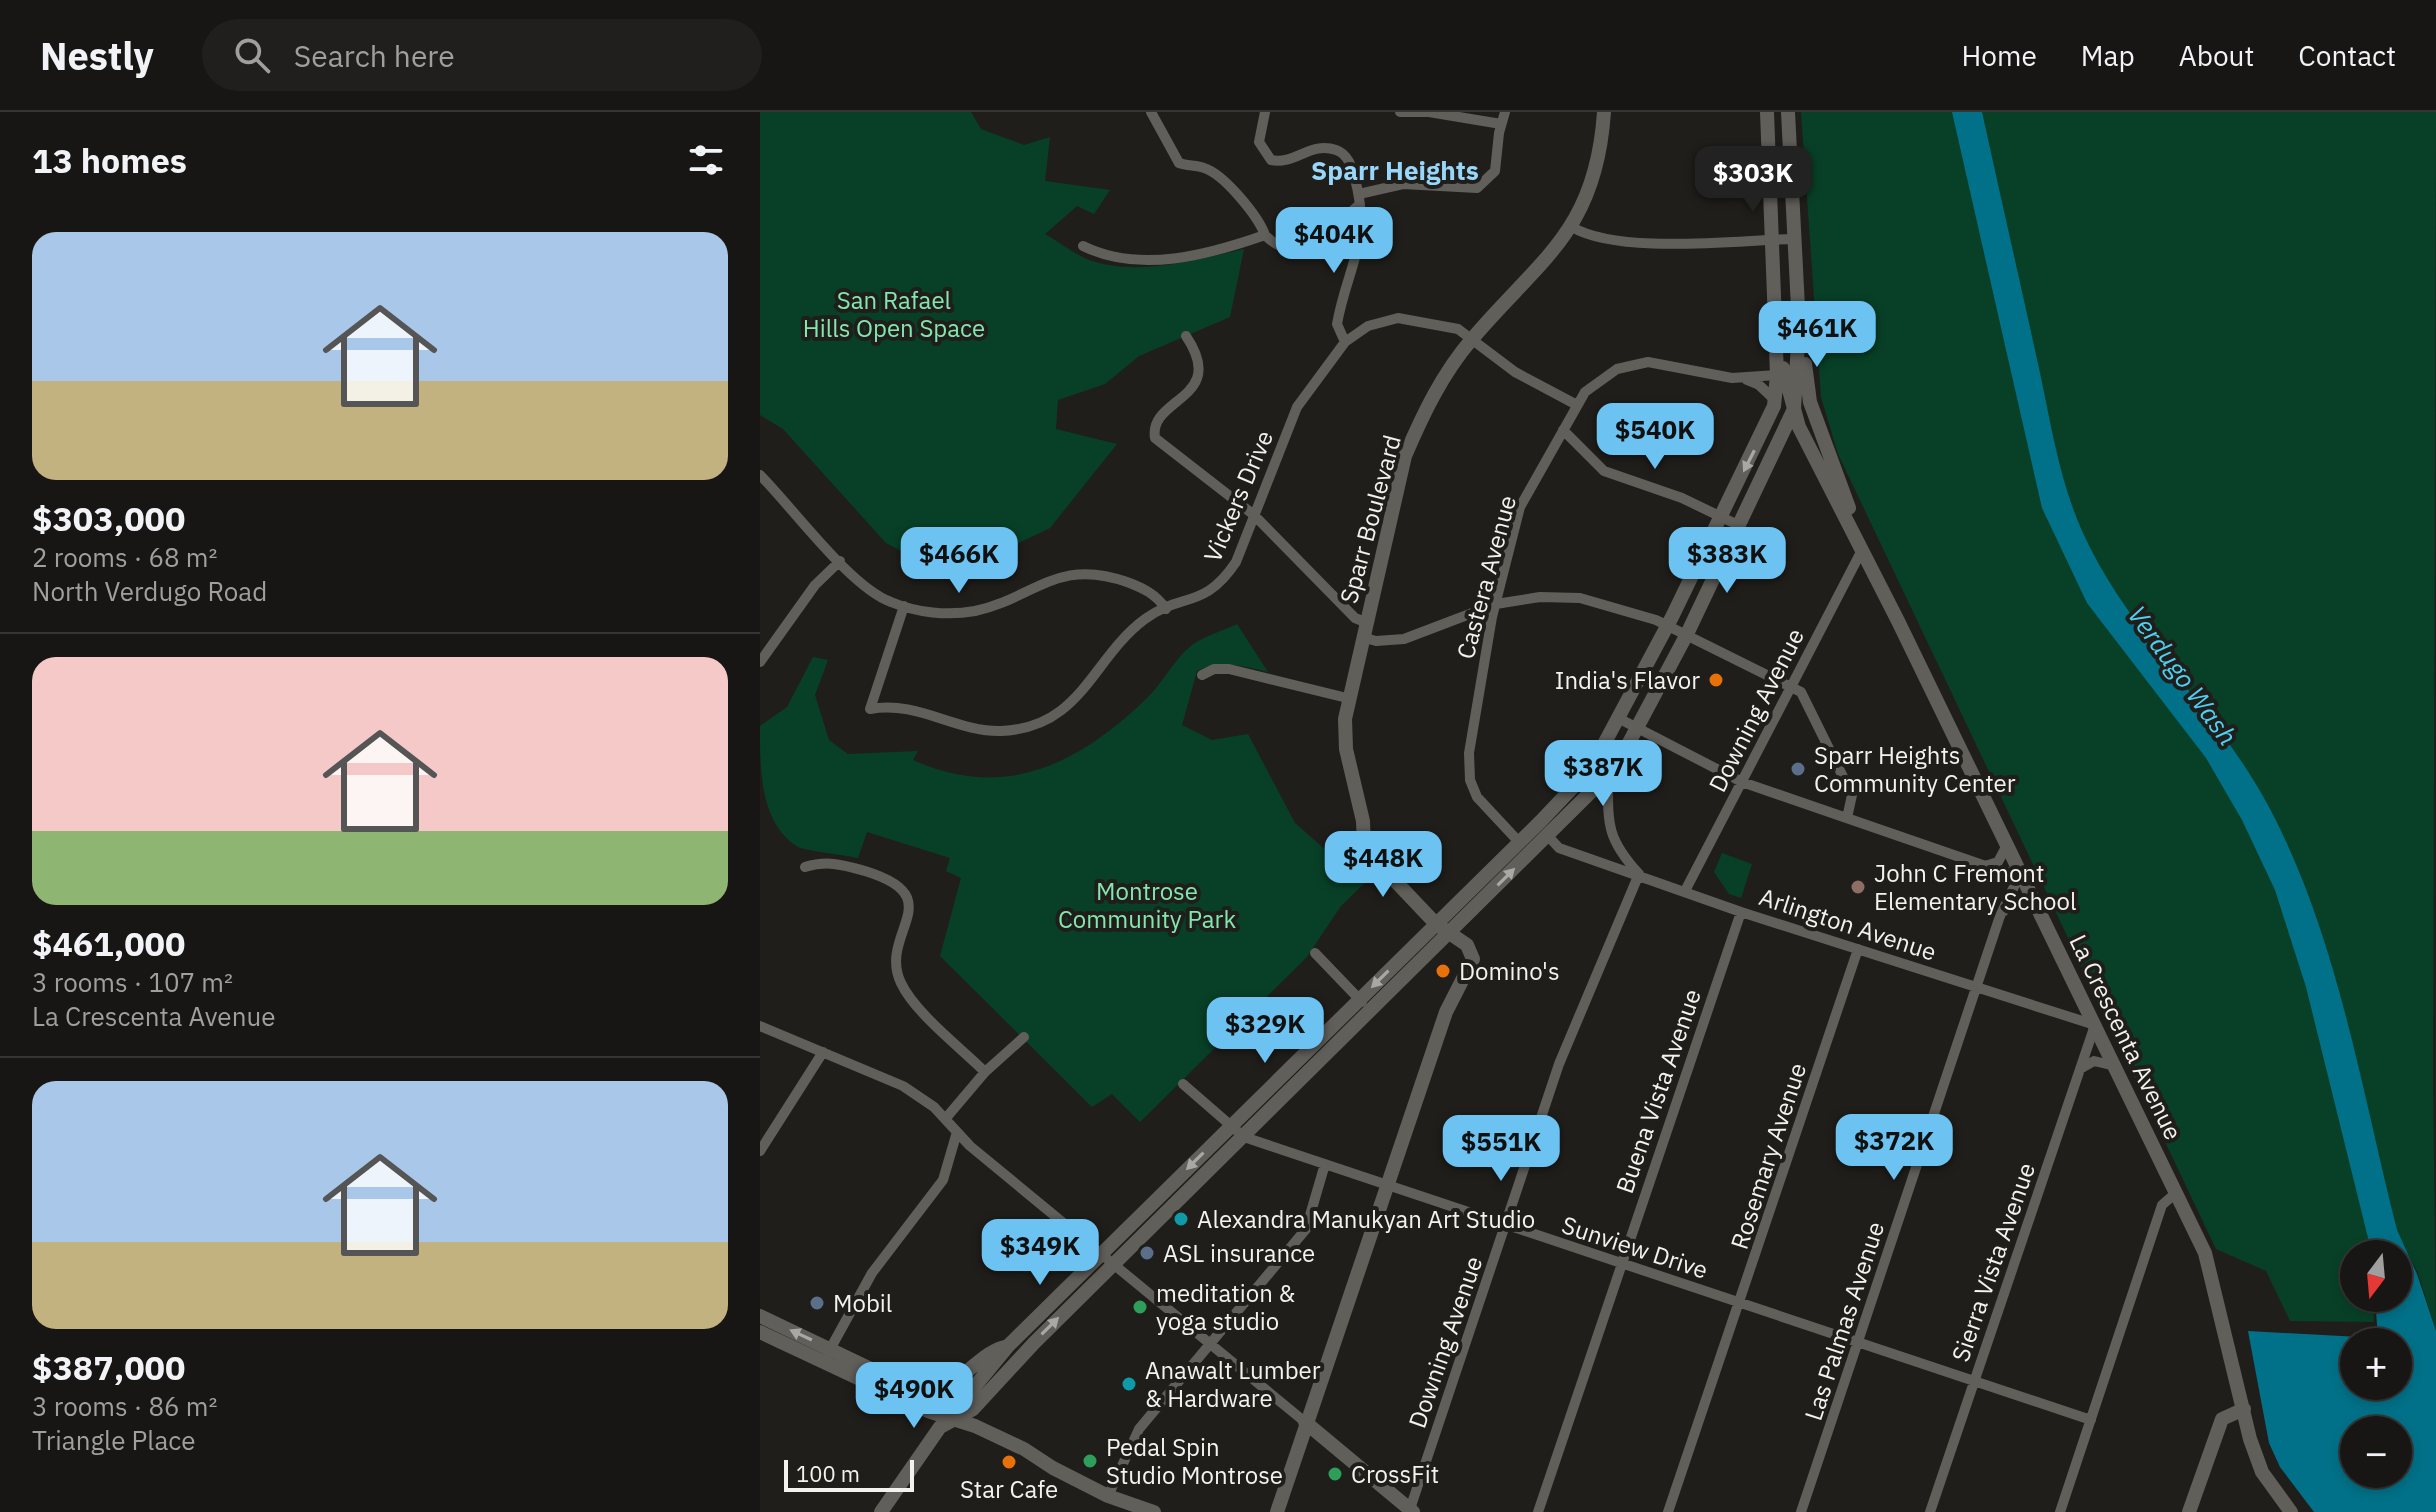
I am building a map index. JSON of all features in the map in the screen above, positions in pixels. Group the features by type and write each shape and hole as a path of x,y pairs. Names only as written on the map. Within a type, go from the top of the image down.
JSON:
{"main road":[{"name":"Sparr Boulevard","path":"1436,924 1364,848 1363,821 1346,749 1347,698 1405,456 1442,379 1472,339 1534,275 1572,227 1586,194 1604,112"},
{"path":"954,1418 962,1402 1008,1346 1577,783 1618,718 1766,428 1775,400 1777,375 1767,112"},
{"path":"881,1512 940,1427 973,1409 1020,1356 1608,776 1687,634 1794,409 1799,327 1788,112"},
{"name":"La Crescenta Avenue","path":"1775,324 1799,427 2021,872 2205,1253 2262,1472 2291,1512"},
{"name":"La Crescenta Avenue","path":"1799,327 1810,402 1862,550"},
{"path":"1277,1512 1446,1012 1472,968 1473,959 1467,945 1436,924"},
{"path":"760,1316 928,1411 954,1418 1024,1449 1053,1468 1108,1496 1154,1512"},
{"path":"760,1332 910,1387 938,1401 954,1418"},
{"path":"1008,1346 1020,1356"},
{"path":"910,1387 926,1389 948,1384 975,1368 997,1348 1008,1346"},
{"path":"2189,1512 2222,1419 2244,1409"},
{"path":"1305,1422 1411,1511"}],"street":[{"path":"1151,112 1179,163 1215,173 1260,221 1265,235 1277,247 1294,250 1317,239 1360,199 1403,184 1477,188 1495,171 1505,112"},
{"path":"1265,112 1259,142 1271,160 1292,160 1315,148 1339,150 1347,158 1360,199 1359,251 1337,324 1345,342"},
{"path":"1400,112 1429,112 1501,124"},
{"path":"1572,227 1591,236 1666,243 1794,239"},
{"path":"1083,246 1114,259 1172,260 1228,248 1265,235"},
{"name":"Vickers Drive","path":"904,606 870,709 909,708 985,730 1018,728 1046,720 1077,699 1138,625 1166,609 1210,593 1226,578 1236,562 1297,407 1345,342 1368,326 1398,318 1458,329 1515,372 1577,405"},
{"path":"1186,336 1199,356 1198,377 1154,432 1158,442 1254,515 1376,641 1404,639 1496,604 1540,597 1580,598 1668,625 1803,694 1849,789 1852,801 1847,818"},
{"name":"Castera Avenue","path":"1519,842 1477,797 1470,780 1469,753 1480,680 1520,507 1577,405 1602,378 1620,368 1648,362 1745,379 1759,385 1775,400"},
{"name":"Castera Avenue","path":"1745,379 1777,375"},
{"path":"1563,430 1604,471 1740,526"},
{"path":"760,475 868,590 904,606 928,612 972,612 1051,578 1076,574 1125,581 1158,597 1166,609"},
{"name":"Downing Avenue","path":"1686,889 1862,550"},
{"path":"760,662 815,585 840,561"},
{"path":"1202,675 1214,669 1229,669 1347,698"},
{"path":"1618,718 1742,782 1984,866 2003,872 2021,872"},
{"path":"1608,776 1609,816 1617,849 1639,874"},
{"name":"Arlington Avenue","path":"1549,837 1559,848 1686,889 1741,912 2095,1025"},
{"path":"1984,866 1998,862 2007,845"},
{"path":"805,867 832,862 884,877 901,886 909,900 897,960 901,984 985,1072"},
{"name":"Las Palmas Avenue","path":"1801,1512 2000,916 2021,872"},
{"name":"Downing Avenue","path":"1411,1511 1559,1064 1639,874"},
{"path":"2000,916 2015,903 2030,904 2040,911"},
{"name":"Buena Vista Avenue","path":"1538,1512 1741,912"},
{"name":"Rosemary Avenue","path":"1668,1512 1858,949"},
{"path":"1315,953 1371,1012"},
{"path":"2061,1014 2070,1013 2082,998"},
{"name":"Sierra Vista Avenue","path":"1930,1512 2095,1025"},
{"path":"760,1026 903,1086 946,1118 957,1132 1113,1266 1305,1422"},
{"path":"946,1118 985,1072 1024,1037"},
{"path":"760,1151 823,1052"},
{"path":"2079,1071 2094,1061 2115,1066"},
{"name":"Sunview Drive","path":"1183,1084 1229,1128 1244,1137 2091,1420"},
{"path":"827,1356 872,1273 943,1180 957,1132"},
{"path":"1108,1496 1139,1429 1306,1229 1325,1164"},
{"path":"2060,1512 2162,1205 2177,1192"}],"green space":[{"name":"San Rafael Hills Open Space","path":"760,112 971,112 981,129 1024,145 1050,137 1045,181 1110,190 1094,214 1077,206 1045,234 1089,260 1127,267 1166,265 1244,249 1230,317 1139,356 1105,384 1058,400 1056,429 1117,444 1050,528 987,558 951,567 918,560 886,543 783,429 760,415"},
{"path":"1801,112 2436,112 2433,1080 2436,1331 2412,1262 2412,1240 2401,1240 2399,1237 2394,1240 2340,1240 2340,1312 2374,1312 2374,1322 2290,1321 2266,1271 2216,1249 1838,454 1821,397"},
{"name":"Montrose Community Park","path":"1237,624 1268,672 1224,665 1197,671 1182,725 1212,740 1248,734 1295,823 1329,853 1347,852 1372,876 1341,906 1306,958 1140,1122 1112,1094 1092,1107 940,956 961,878 946,871 950,858 867,832 858,858 798,847 785,837 769,810 765,794 760,726 787,707 813,657 828,660 815,695 829,740 848,754 918,751 913,760 947,772 980,777 1011,776 1069,757 1097,740 1149,696 1192,645"},
{"path":"1722,853 1752,864 1741,898 1729,894 1714,872"}],"water":[{"path":"1952,112 1982,112 2057,453 2082,531 2123,603 2248,771 2293,857 2330,961 2402,1240 2369,1240 2306,987 2275,890 2242,820 2206,758 2087,603 2042,508"},
{"path":"2412,1263 2436,1331 2436,1512 2314,1512 2280,1467 2269,1443 2248,1331 2340,1336 2340,1400 2412,1400 2412,1328 2377,1328 2376,1312 2412,1312"}],"place":[{"name":"India's Flavor","path":"1716,680"},
{"name":"Sparr Heights Community Center","path":"1798,769"},
{"name":"John C Fremont Elementary School","path":"1858,887"},
{"name":"Domino's","path":"1443,971"},
{"name":"Alexandra Manukyan Art Studio","path":"1181,1219"},
{"name":"ASL insurance","path":"1147,1253"},
{"name":"Mobil","path":"817,1303"},
{"name":"meditation & yoga studio","path":"1140,1307"},
{"name":"Anawalt Lumber & Hardware","path":"1129,1384"},
{"name":"Pedal Spin Studio Montrose","path":"1090,1461"},
{"name":"Star Cafe","path":"1009,1462"},
{"name":"CrossFit","path":"1335,1474"}],"district":[{"name":"Sparr Heights","path":"1395,170"}],"water label":[{"name":"Verdugo Wash","path":"2183,675"}]}
